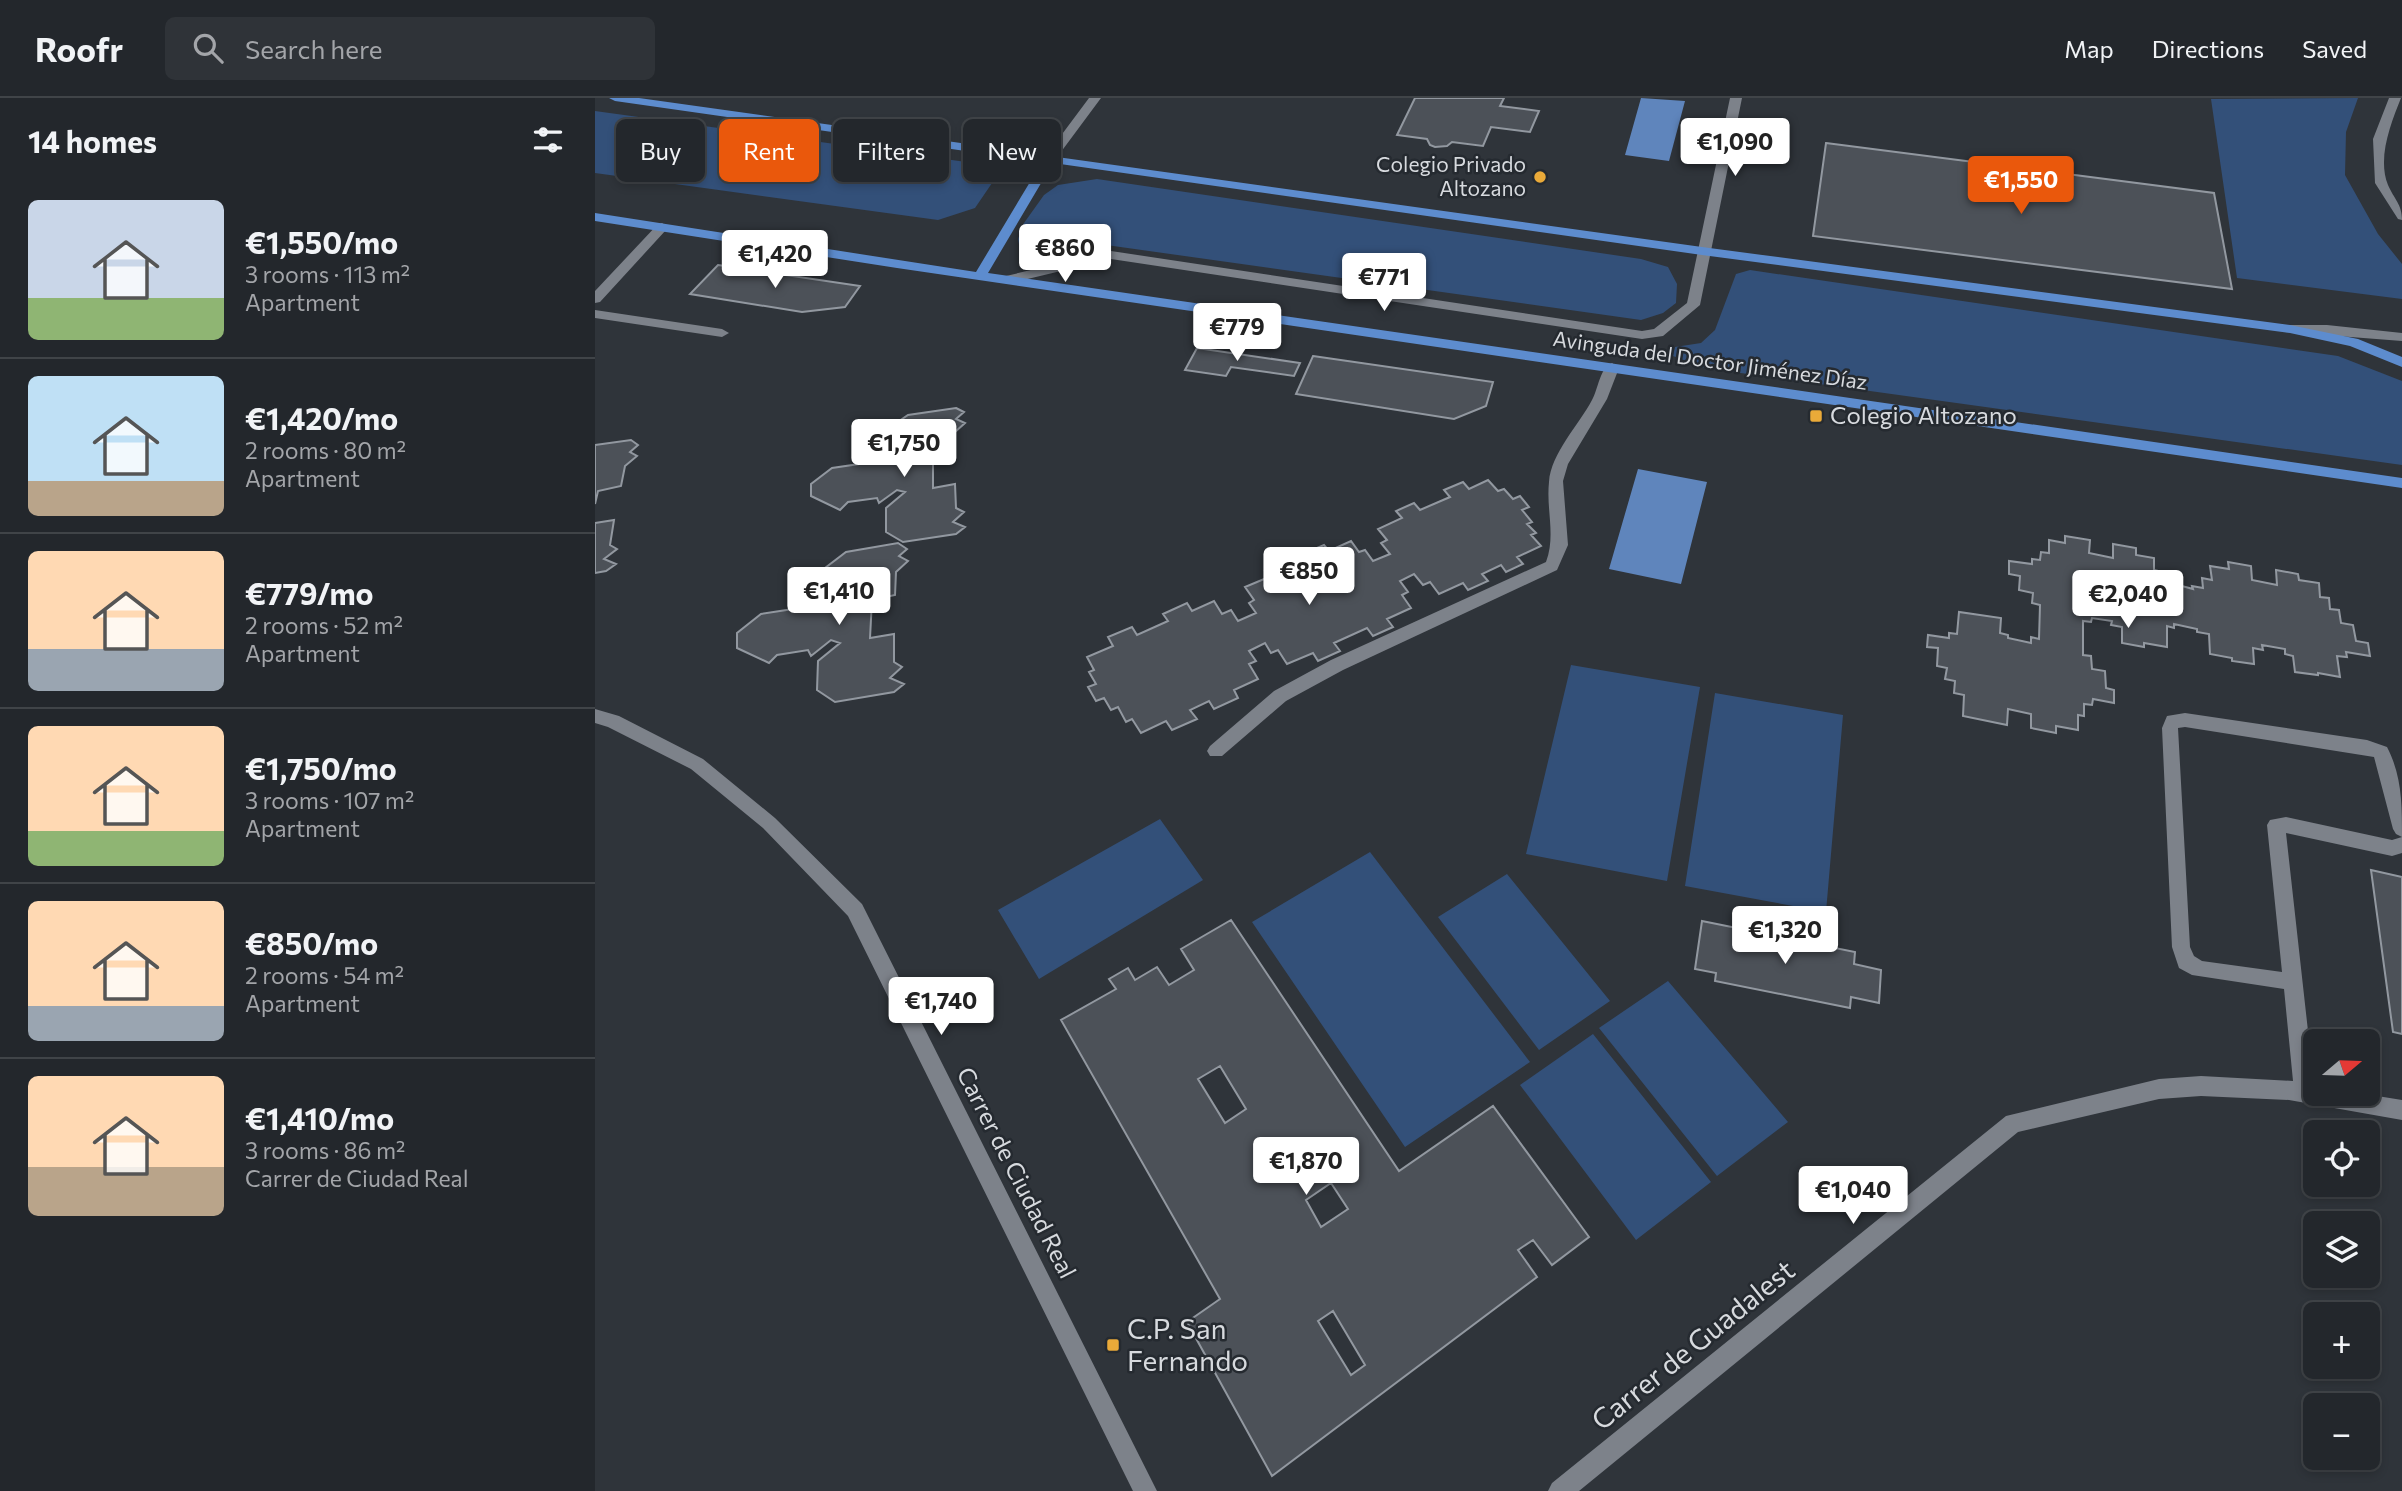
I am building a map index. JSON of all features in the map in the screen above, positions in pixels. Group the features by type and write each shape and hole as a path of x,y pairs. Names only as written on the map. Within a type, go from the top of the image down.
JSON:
{"main road":[{"path":"615,98 963,146"},
{"path":"1061,159 1702,251 2290,329 2353,342 2402,362"},
{"path":"980,276 1037,182"},
{"name":"Avinguda del Doctor Jiménez Díaz","path":"595,218 2402,483"}],"street":[{"path":"1061,144 1095,98"},
{"name":"Avinguda del Doctor Jiménez Díaz","path":"1011,279 1111,255 1642,335 1658,333 1693,306 1702,251 1736,98"},
{"path":"2395,98 2379,139 2381,183 2402,216"},
{"path":"595,299 661,227"},
{"path":"595,314 722,333"},
{"path":"2290,329 2327,329 2402,337"},
{"path":"1216,751 1280,696 1337,665 1552,566 1560,545 1556,481 1562,464 1600,399 1612,368"},
{"name":"Carrer de Ciudad Real","path":"595,716 613,720 697,764 769,822 855,910 1145,1491"},
{"path":"2293,982 2199,969 2186,962 2181,947 2170,728 2173,721 2185,720 2341,743 2381,752 2387,766 2402,829"},
{"path":"2303,1082 2276,825 2392,848 2402,845"},
{"name":"Carrer de Guadalest","path":"1560,1491 2013,1123 2159,1089 2201,1086 2303,1092"},
{"name":"Carrer de Guadalest","path":"2380,1106 2402,1110"}],"shaded area":[{"path":"1641,98 1685,101 1669,161 1625,155"},
{"path":"2358,98 2346,132 2345,175 2378,234 2402,264 2402,299 2237,278 2211,99"},
{"path":"595,111 653,119 616,119 616,176 595,173"},
{"path":"705,126 719,128 719,182 819,182 819,142 833,144 833,182 949,182 949,160 963,162 963,182 993,182 975,208 938,220 661,182 705,182"},
{"path":"1097,179 1641,259 1668,267 1677,284 1676,303 1663,313 1641,320 1099,244 1078,243 1035,260 1022,260 1018,239 1024,223 1044,195 1058,185"},
{"path":"1750,270 2338,356 2402,381 2402,465 1705,368 1673,356 1675,347 1701,343 1715,330 1736,274"},
{"path":"1638,469 1707,482 1681,584 1609,569"},
{"path":"1571,665 1700,687 1667,881 1526,854"},
{"path":"1715,693 1843,715 1826,912 1685,886"},
{"path":"1160,819 1203,880 1039,979 998,910"},
{"path":"1370,852 1530,1062 1405,1147 1252,922"},
{"path":"1507,874 1610,1001 1539,1050 1438,917"},
{"path":"1668,981 1788,1122 1717,1176 1599,1028"},
{"path":"1593,1034 1711,1182 1636,1240 1520,1085"}],"building":[{"path":"1415,98 1504,98 1500,106 1539,111 1530,132 1491,127 1483,146 1452,142 1447,146 1435,147 1430,145 1427,139 1397,135"},
{"path":"1826,143 2214,193 2232,289 1813,236"},
{"path":"718,265 860,286 845,307 802,312 690,294"},
{"path":"1197,348 1300,363 1294,376 1231,367 1226,376 1185,370"},
{"path":"1313,356 1493,382 1486,406 1454,419 1296,394"},
{"path":"956,408 964,412 956,419 965,423 955,432 955,452 933,456 933,488 955,484 956,508 964,512 953,522 965,527 956,534 903,542 886,532 886,508 905,492 897,490 879,503 877,498 848,502 840,510 811,496 811,484 832,468 873,462 881,457 898,465 907,459 890,449 889,428 908,415"},
{"path":"631,440 638,445 630,452 637,456 625,466 621,486 598,491 595,504 595,445"},
{"path":"1488,480 1498,491 1504,489 1513,499 1520,496 1529,507 1522,510 1532,522 1527,524 1536,533 1531,535 1541,546 1517,557 1523,564 1506,572 1501,565 1482,574 1488,581 1468,590 1463,583 1439,594 1430,582 1423,585 1414,574 1400,581 1408,592 1402,595 1411,608 1387,619 1393,627 1373,636 1367,628 1334,643 1340,651 1318,661 1313,653 1287,664 1278,650 1271,653 1265,643 1249,651 1256,661 1249,664 1258,679 1234,690 1238,698 1214,709 1209,701 1190,710 1197,719 1172,730 1166,721 1141,733 1132,719 1126,722 1118,707 1111,710 1104,698 1096,701 1088,687 1096,684 1089,672 1094,670 1087,657 1113,646 1108,637 1132,627 1137,635 1168,621 1163,614 1187,603 1192,611 1214,601 1222,614 1231,610 1238,621 1256,613 1249,603 1254,600 1245,587 1269,577 1265,571 1285,562 1290,568 1307,560 1303,554 1324,545 1329,551 1351,541 1359,552 1365,550 1373,561 1390,554 1381,543 1387,540 1378,529 1402,518 1396,511 1414,503 1420,510 1450,497 1444,490 1463,482 1469,489"},
{"path":"614,520 610,545 617,549 604,559 616,564 606,571 595,573 595,523"},
{"path":"2065,536 2090,540 2089,553 2113,558 2113,544 2136,548 2136,555 2154,558 2154,570 2163,572 2163,581 2193,589 2192,586 2203,588 2202,578 2212,580 2210,566 2229,569 2228,562 2251,566 2252,580 2277,585 2276,570 2298,574 2299,580 2319,583 2320,597 2329,598 2330,609 2339,610 2341,623 2353,625 2356,641 2368,643 2370,656 2346,652 2347,657 2337,656 2340,677 2295,672 2293,656 2285,654 2285,649 2262,645 2263,650 2253,648 2254,664 2232,661 2232,658 2210,654 2209,634 2174,624 2174,628 2167,626 2167,647 2144,643 2144,647 2122,643 2122,627 2111,625 2112,621 2092,618 2091,622 2083,621 2083,655 2091,656 2092,669 2105,671 2106,688 2114,690 2114,703 2093,699 2092,705 2084,704 2084,716 2078,715 2078,730 2056,726 2056,733 2031,728 2031,714 2008,709 2007,725 1963,716 1964,695 1954,693 1955,681 1945,679 1947,668 1937,666 1938,648 1927,647 1928,635 1949,638 1949,633 1957,634 1959,612 2001,618 2000,633 2008,635 2008,638 2031,643 2031,637 2039,639 2040,605 2032,603 2033,593 2019,590 2020,576 2009,574 2009,561 2032,564 2032,559 2040,560 2041,552 2049,553 2049,540 2065,543"},
{"path":"898,543 907,549 899,556 908,561 896,572 895,595 872,600 870,638 894,634 894,662 902,667 890,678 904,684 894,692 835,702 817,690 818,661 840,643 831,640 811,656 808,650 777,655 769,663 737,648 737,633 761,614 806,607 815,601 833,610 843,603 825,592 825,568 846,552"},
{"path":"2371,870 2402,877 2402,1034 2393,1032"},
{"path":"1231,920 1399,1171 1493,1106 1589,1237 1552,1265 1533,1240 1518,1250 1537,1277 1272,1476 1187,1322 1220,1299 1061,1020 1116,989 1109,979 1128,968 1135,980 1157,967 1169,985 1194,970 1181,949","holes":["1220,1066 1246,1109 1225,1123 1198,1079","1331,1183 1348,1209 1321,1227 1306,1200","1333,1311 1365,1365 1351,1375 1318,1321"]},
{"path":"1702,921 1855,952 1854,964 1881,970 1879,1003 1851,997 1850,1008 1715,981 1716,973 1695,969"}],"place":[{"name":"Colegio Privado Altozano","path":"1540,177"},
{"name":"Colegio Altozano","path":"1816,416"},
{"name":"C.P. San Fernando","path":"1113,1345"}]}
